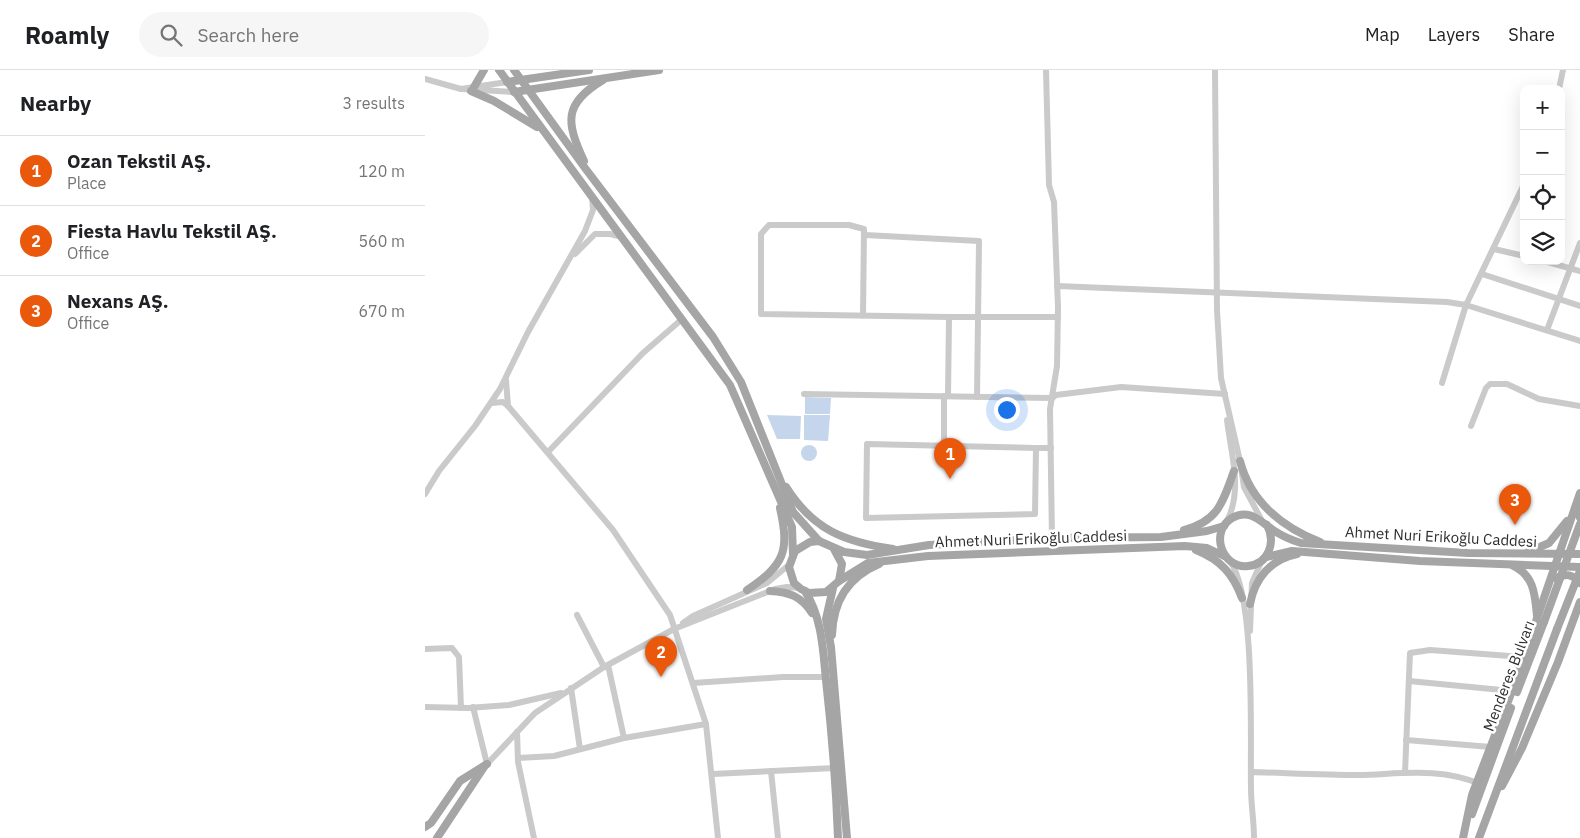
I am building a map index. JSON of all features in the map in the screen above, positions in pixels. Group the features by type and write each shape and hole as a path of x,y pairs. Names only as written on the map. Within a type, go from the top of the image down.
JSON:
{"main road":[{"path":"484,70 472,89 544,132"},
{"path":"499,70 730,385 777,497 792,527 793,555 790,564 791,576 814,607 819,625 835,768 838,838"},
{"path":"515,70 527,90 713,336 741,382 793,512 819,542 834,549 842,564 839,581 833,588 826,619 831,647 847,838"},
{"path":"507,82 589,70"},
{"path":"514,92 659,70"},
{"path":"590,174 573,135 571,114 579,97 607,78"},
{"path":"1240,462 1250,487 1274,517 1288,528 1329,545"},
{"path":"1161,536 1191,528 1213,516 1223,502 1235,470"},
{"path":"779,475 800,506 815,521 828,530 852,541 897,550"},
{"path":"1463,838 1472,795 1480,784 1523,657 1541,620 1548,585 1580,493"},
{"path":"747,590 776,567 783,554 785,532 777,497"},
{"path":"1576,504 1576,512 1580,518"},
{"path":"1247,514 1264,522 1271,542 1264,559 1249,566 1236,564 1228,559 1220,542 1225,524 1239,515 1247,514"},
{"path":"1523,554 1549,543 1571,516"},
{"name":"Ahmet Nuri Erikoğlu Caddesi","path":"1264,522 1294,541 1329,545 1558,556 1580,554"},
{"name":"Ahmet Nuri Erikoğlu Caddesi","path":"834,549 867,555 929,545 1052,538 1161,536 1207,531 1225,524"},
{"name":"Menderes Bulvarı","path":"1480,784 1541,620 1580,524"},
{"path":"793,555 802,545 819,542"},
{"path":"1185,546 1211,556 1222,564 1235,580 1243,598"},
{"name":"Ahmet Nuri Erikoğlu Caddesi","path":"839,581 861,566 928,556 1185,546 1207,548 1228,559"},
{"name":"Ahmet Nuri Erikoğlu Caddesi","path":"1264,559 1281,552 1308,552 1420,561 1580,567"},
{"path":"1250,604 1254,586 1266,570 1287,557 1308,552"},
{"path":"831,647 833,615 840,598 859,574 887,561"},
{"path":"1507,564 1522,570 1529,578 1534,590 1541,620"},
{"name":"Menderes Bulvarı","path":"1479,838 1580,571"},
{"path":"1548,585 1563,575 1571,575 1580,584"},
{"path":"802,590 817,594 833,588"},
{"path":"770,591 785,592 797,596 808,606 819,625"},
{"path":"1496,794 1509,777 1522,748 1559,662 1580,602"},
{"path":"440,836 487,764"},
{"path":"425,828 431,823 460,781 487,764"}],"street":[{"path":"1046,70 1049,185 1054,202 1058,317 1057,366 1052,398 1052,538"},
{"path":"1215,70 1217,293 1221,378 1240,462 1243,487 1264,522"},
{"path":"1560,85 1563,70"},
{"path":"425,79 461,89 514,92"},
{"path":"472,89 507,82"},
{"path":"1442,382 1467,305 1520,193"},
{"path":"425,494 452,453 491,403 591,219 592,196"},
{"path":"863,316 864,229 849,225 769,225 761,234 761,314 863,316 949,317 1058,317"},
{"path":"569,260 595,234 610,234 622,237"},
{"path":"865,235 979,241 977,397"},
{"path":"1547,330 1580,243"},
{"path":"1494,249 1520,255"},
{"path":"1559,265 1580,271"},
{"path":"1482,274 1580,306"},
{"path":"1057,286 1422,301 1467,305 1580,341"},
{"path":"945,445 949,317"},
{"path":"548,452 643,353 681,320"},
{"path":"505,378 508,406"},
{"path":"1471,426 1490,384 1507,384 1539,399 1580,406"},
{"path":"804,394 1052,398 1056,395 1121,386 1225,394"},
{"path":"1225,394 1235,470 1235,499 1225,524"},
{"path":"491,403 503,402 508,406 548,452 613,530 670,615 706,724 713,774 718,838"},
{"path":"1036,448 1035,514 866,518 867,444 1051,448"},
{"path":"1228,559 1240,581 1248,647"},
{"path":"1254,838 1248,647 1252,583 1264,559"},
{"path":"674,630 693,616 747,590 773,580 790,564"},
{"path":"487,764 535,713 606,666 674,630 770,591 784,587 802,590"},
{"path":"577,615 606,666 623,738"},
{"path":"425,650 452,648 456,650 459,657 461,708"},
{"path":"1405,774 1409,653 1430,650 1523,657"},
{"path":"693,683 783,677 826,677"},
{"path":"1409,681 1512,691"},
{"path":"571,688 580,750"},
{"path":"425,707 461,708 509,705 565,693"},
{"path":"473,707 487,764"},
{"path":"518,758 554,756 623,738 706,724"},
{"path":"517,732 518,758 534,838"},
{"path":"1406,740 1491,747"},
{"path":"713,774 835,768"},
{"path":"771,771 779,838"},
{"path":"1251,772 1405,774 1443,772 1464,777 1480,784"}],"water":[{"path":"805,397 831,398 830,414 805,414"},
{"path":"767,415 801,416 800,439 777,439"},
{"path":"804,415 830,415 828,441 804,440"},
{"path":"809,445 815,447 817,453 815,459 809,461 803,459 801,453 803,447"}],"place":[{"name":"Ozan Tekstil AŞ.","path":"950,479"},
{"name":"Nexans AŞ.","path":"1515,525"},
{"name":"Fiesta Havlu Tekstil AŞ.","path":"661,677"}]}
